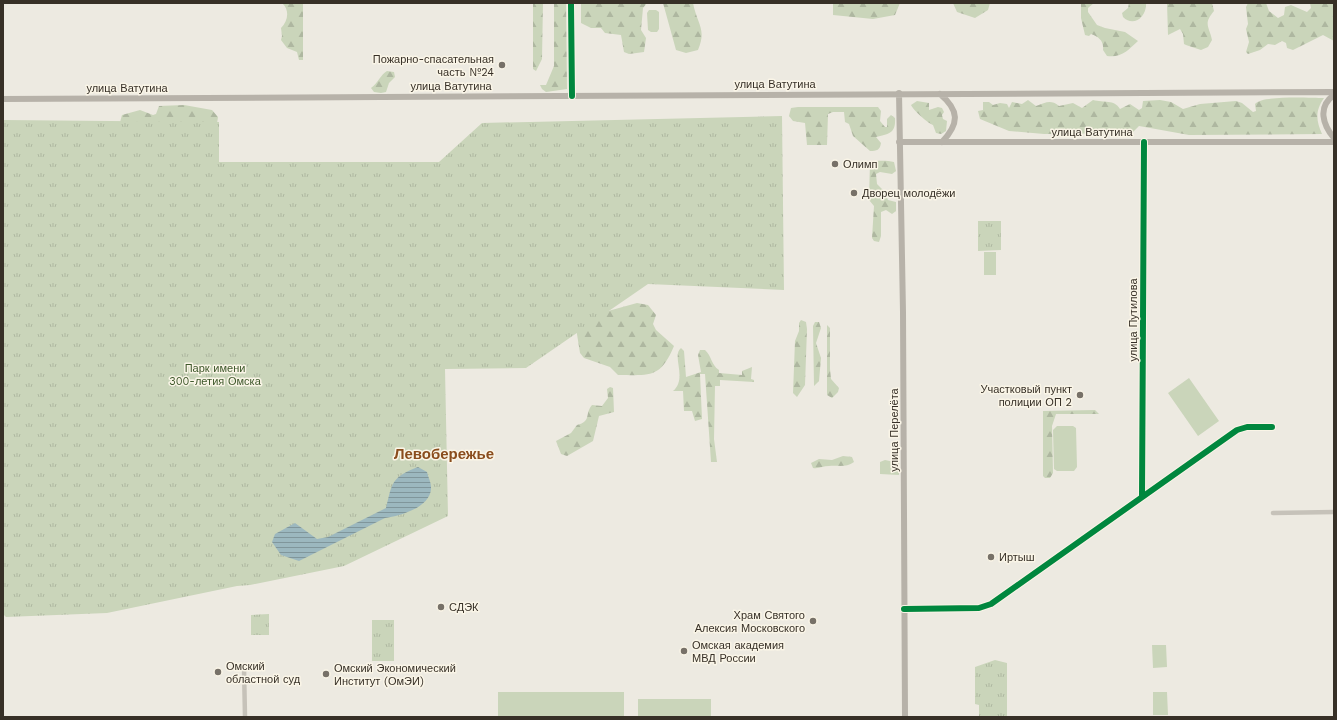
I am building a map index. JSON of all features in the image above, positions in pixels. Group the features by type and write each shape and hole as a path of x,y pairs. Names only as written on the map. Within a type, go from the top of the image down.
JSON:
{"main road":[{"name":"улица Ватутина","path":"3,98 1334,92"},
{"path":"899,94 899,142"},
{"path":"940,94 951,103 955,117 952,132 942,142"},
{"path":"1334,95 1328,99 1323,110 1323,121 1328,131 1334,138"},
{"name":"улица Ватутина","path":"899,142 1334,142"},
{"name":"улица Перелёта","path":"899,142 903,312 905,717"}],"street":[{"path":"571,3 572,96"},
{"name":"улица Путилова","path":"1142,497 1144,142"},
{"path":"904,609 985,607 1236,430 1248,427 1272,427"},
{"path":"1272,513 1334,512"},
{"path":"244,668 245,717"}],"green space":[{"path":"282,3 303,3 303,60 299,60 297,52 287,48 281,40 281,28 287,19 287,12"},
{"path":"533,3 543,3 542,59 536,71 533,69"},
{"path":"554,3 566,3 567,89 546,92 540,85 546,85 554,66"},
{"path":"581,3 647,3 643,8 641,30 646,38 644,52 629,54 624,52 621,35 605,33 601,28 591,28 581,23"},
{"path":"663,3 693,3 702,37 698,50 686,53 676,50"},
{"path":"833,3 900,3 895,15 873,19 833,15"},
{"path":"953,3 990,3 988,10 975,18 957,12"},
{"path":"1081,3 1094,3 1088,8 1088,12 1097,25 1125,32 1138,41 1121,55 1107,56 1103,50 1102,42 1099,38 1091,34 1089,36 1085,35 1081,18"},
{"path":"1129,3 1146,3 1146,8 1142,16 1135,21 1127,20 1123,17 1122,13 1128,8"},
{"path":"1167,3 1212,3 1214,11 1209,19 1208,28 1212,40 1208,47 1201,50 1184,44 1183,34 1180,29 1168,35"},
{"path":"1248,3 1266,3 1269,11 1278,18 1284,15 1285,7 1291,5 1307,12 1311,8 1310,3 1334,3 1334,41 1323,35 1293,50 1287,48 1286,43 1282,41 1275,45 1268,44 1260,50 1248,54 1246,52 1249,42 1246,29 1248,24 1246,7"},
{"path":"649,10 656,10 659,12 659,29 657,32 651,32 648,30 647,13"},
{"path":"387,71 394,72 395,77 389,83 386,92 374,92 371,88"},
{"path":"1324,98 1319,107 1317,116 1322,134 1189,135 1139,126 1132,133 1044,134 1009,131 980,119 978,111 983,110 983,102 989,102 993,105 1000,103 1007,104 1009,108 1012,102 1022,104 1028,100 1036,106 1048,102 1059,106 1073,103 1082,108 1093,100 1115,104 1120,109 1130,104 1139,110 1142,108 1143,101 1160,100 1171,102 1183,109 1200,104 1236,101 1242,103 1253,112 1256,111 1255,104 1267,99"},
{"path":"917,101 929,103 929,110 938,107 942,108 944,112 942,115 943,119 947,121 946,131 941,134 936,133 933,125 921,116 911,105"},
{"path":"184,105 212,110 218,117 216,130 119,126 122,115 140,110 153,115 156,114 159,106"},
{"path":"878,107 881,111 880,121 885,127 887,127 887,119 891,115 895,118 895,123 891,132 876,137 881,143 879,149 870,151 853,136 849,124 845,122 844,112 833,112 828,114 827,145 807,145 805,123 793,121 789,116 791,108"},
{"name":"Парк имени 300-летия Омска","path":"782,116 784,290 648,284 526,368 445,369 448,516 344,566 107,613 6,617 3,614 3,120 219,122 219,162 439,162 482,123"},
{"path":"870,161 894,162 896,171 892,174 880,172 876,174 877,184 884,191 888,200 896,202 896,211 892,214 886,210 881,212 881,236 879,242 874,241 872,238 874,206 869,200"},
{"path":"978,221 1001,221 1001,250 978,251"},
{"path":"984,252 996,252 996,275 984,275"},
{"path":"637,303 648,305 656,315 653,324 656,330 674,346 669,357 659,370 646,375 618,375 610,367 584,358 580,353 576,328 590,316"},
{"path":"801,320 806,322 807,329 805,385 797,397 793,393 795,341"},
{"path":"815,322 819,322 821,328 816,343 821,358 819,381 814,386 813,326"},
{"path":"827,325 830,328 831,379 839,388 838,392 832,398 827,395"},
{"path":"681,348 684,351 686,377 701,372 698,355 700,350 705,350 707,352 714,366 719,370 719,373 742,375 742,371 752,367 751,379 754,380 754,382 720,380 720,386 715,386 714,439 717,462 711,462 705,374 700,374 702,419 695,421 692,411 684,411 683,391 673,391 679,380 678,352"},
{"path":"1189,378 1219,421 1198,436 1168,393"},
{"path":"610,387 613,388 614,412 599,416 593,441 567,456 561,454 556,441 571,433 577,425 585,422 592,405 602,406 608,398 607,389"},
{"path":"1095,410 1099,414 1056,414 1052,426 1053,473 1050,478 1045,478 1043,476 1043,411"},
{"path":"1057,426 1073,426 1076,428 1077,467 1074,471 1057,471 1054,469 1053,430"},
{"path":"843,456 852,457 854,462 845,466 827,466 819,468 813,468 811,463 819,459 832,460"},
{"path":"885,460 899,463 899,475 880,474 880,462"},
{"path":"269,614 269,635 251,635 251,615"},
{"path":"372,620 394,620 394,661 372,661"},
{"path":"1152,645 1166,645 1167,667 1153,668"},
{"path":"995,660 1007,663 1007,717 979,717 979,705 975,704 975,667"},
{"path":"498,692 624,692 624,717 498,717"},
{"path":"1153,692 1167,692 1168,715 1153,715"},
{"path":"638,699 711,699 711,716 638,716"}],"water":[{"path":"418,467 427,472 431,487 430,494 426,500 414,509 406,513 385,518 299,561 281,555 272,542 275,534 295,523 317,539 328,537 386,508 394,482 403,474"}],"cycle path":[{"path":"571,3 572,96"},
{"path":"1142,497 1144,142"},
{"path":"904,609 979,608 991,604 1237,430 1247,427 1272,427"}],"place":[{"name":"Пожарно-спасательная часть №24","path":"502,65"},
{"name":"Олимп","path":"835,164"},
{"name":"Дворец молодёжи","path":"854,193"},
{"name":"Участковый пункт полиции ОП 2","path":"1080,395"},
{"name":"Иртыш","path":"991,557"},
{"name":"СДЭК","path":"441,607"},
{"name":"Храм Святого Алексия Московского","path":"813,621"},
{"name":"Омская академия МВД России","path":"684,651"},
{"name":"Омский областной суд","path":"218,672"},
{"name":"Омский Экономический Институт (ОмЭИ)","path":"326,674"}],"district":[{"name":"Левобережье","path":"444,454"}]}
